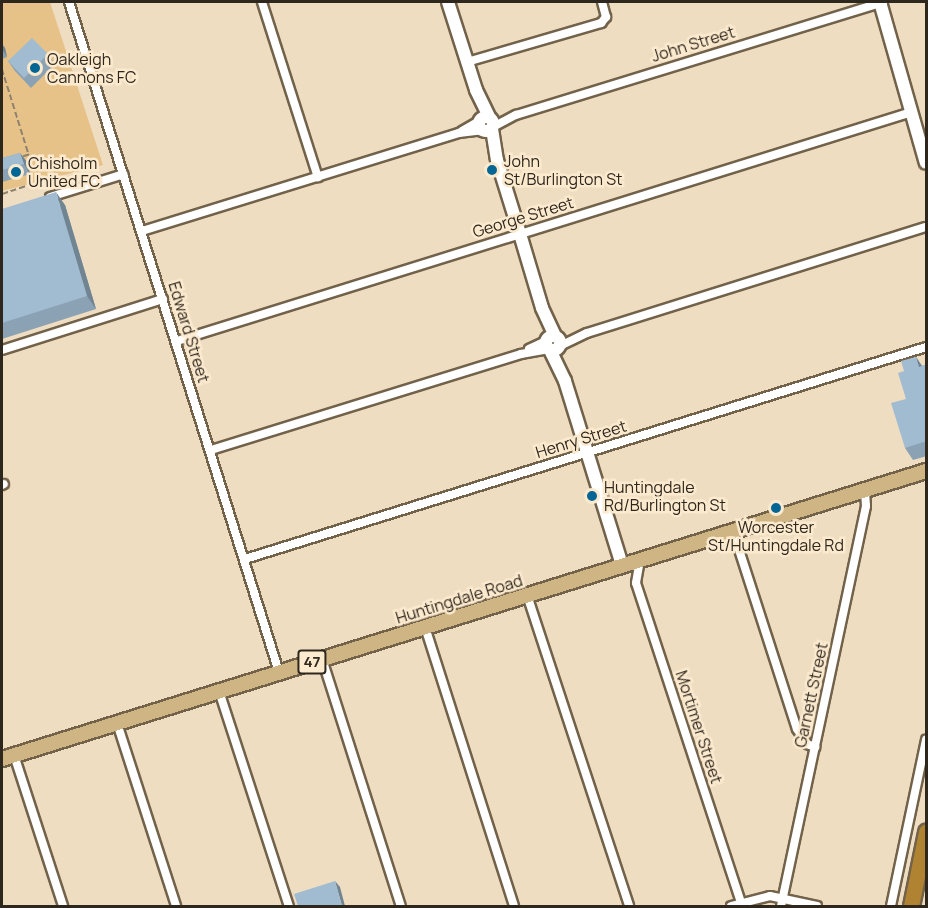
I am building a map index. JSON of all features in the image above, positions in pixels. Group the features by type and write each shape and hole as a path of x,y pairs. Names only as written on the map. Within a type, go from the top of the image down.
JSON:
{"highway":[{"path":"911,906 927,832"}],"main road":[{"name":"Huntingdale Road","path":"8,757 927,471"}],"street":[{"name":"Edward Street","path":"69,2 279,672"},
{"path":"262,2 318,177"},
{"path":"448,2 622,566"},
{"path":"467,62 601,23 606,17 602,2"},
{"path":"881,2 927,163"},
{"name":"John Street","path":"142,231 881,2"},
{"name":"George Street","path":"177,341 912,112"},
{"path":"35,202 124,174"},
{"path":"211,450 927,227"},
{"path":"2,350 163,299"},
{"name":"Henry Street","path":"245,559 927,347"},
{"name":"Garnett Street","path":"782,903 866,506 865,490"},
{"path":"733,531 797,729 807,744 815,747"},
{"name":"Mortimer Street","path":"640,560 636,584 741,903"},
{"path":"527,595 629,906"},
{"path":"425,627 514,906"},
{"path":"322,659 401,906"},
{"path":"219,691 289,906"},
{"path":"117,723 176,906"},
{"path":"891,906 927,740"},
{"path":"8,757 63,906"},
{"path":"731,906 766,896 782,903 817,906"}],"path":[{"path":"2,69 29,155 20,158"},
{"path":"2,194 41,181"}],"shaded area":[{"path":"2,2 50,2 103,165 2,191"}],"building":[{"path":"32,38 48,54 24,78 8,61"},
{"path":"20,153 24,164 2,170 2,158"},
{"path":"56,192 87,296 2,323 2,209"},
{"path":"916,357 919,367 927,364 927,441 905,448 891,403 906,399 898,373 904,371 901,361"},
{"path":"335,881 342,906 298,906 294,894"}],"place":[{"name":"Oakleigh Cannons FC","path":"35,68"},
{"name":"John St/Burlington St","path":"492,170"},
{"name":"Chisholm United FC","path":"16,172"},
{"name":"Huntingdale Rd/Burlington St","path":"592,496"},
{"name":"Worcester St/Huntingdale Rd","path":"776,508"}]}
